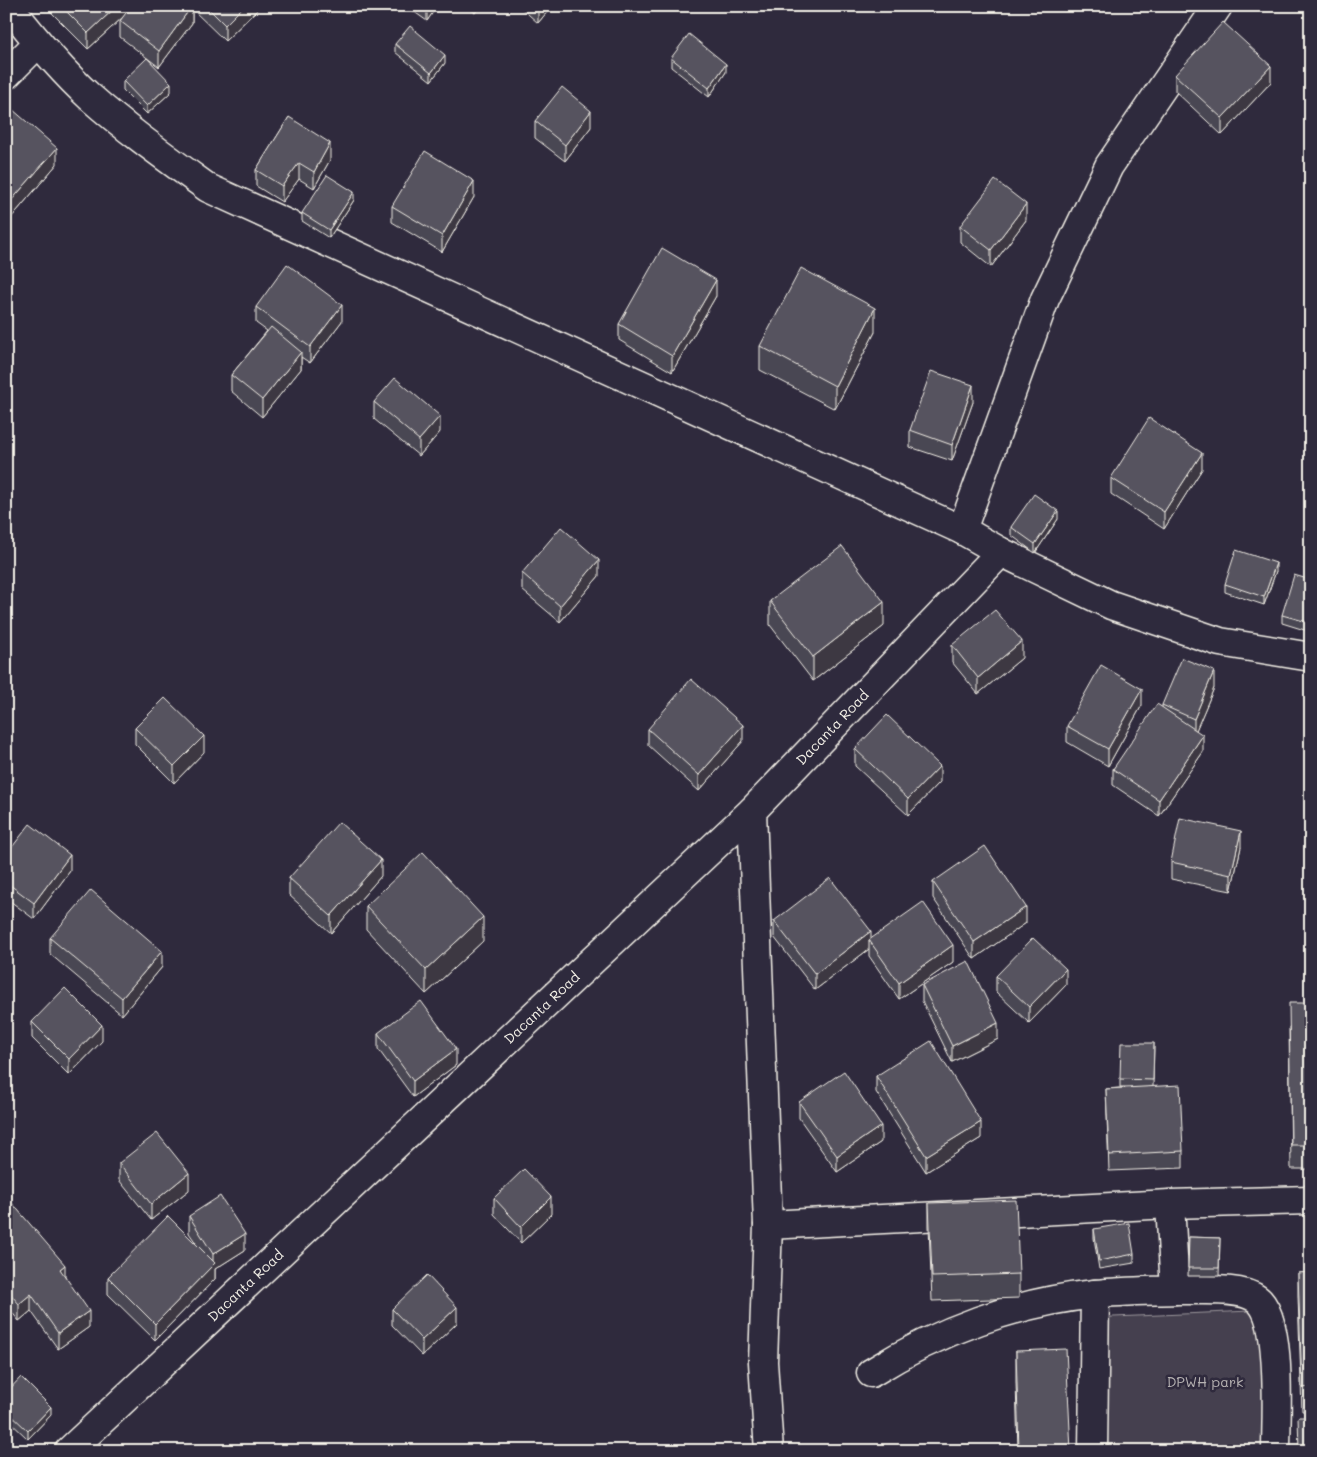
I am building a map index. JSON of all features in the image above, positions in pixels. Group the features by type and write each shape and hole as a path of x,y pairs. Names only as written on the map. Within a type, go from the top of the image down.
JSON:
{"street":[{"path":"9,6 38,43 89,96 145,143 208,188 962,530 1001,552 1111,605 1210,639 1311,657"},
{"path":"962,530 1045,299 1109,166 1218,6"},
{"path":"6,75 38,43"},
{"name":"Dacanta Road","path":"69,1451 752,811 1001,552"},
{"path":"752,811 768,1225 763,1362 769,1451"},
{"path":"768,1225 1170,1204 1311,1200"},
{"path":"1170,1204 1175,1290"},
{"path":"872,1373 930,1339 997,1315 1042,1303 1095,1294 1175,1290 1237,1292 1257,1298 1268,1311 1275,1343 1276,1451"},
{"path":"1094,1451 1095,1294"}],"green space":[{"name":"DPWH park","path":"1274,1310 1276,1451 1094,1451 1091,1318"}],"building":[{"path":"61,6 117,6 88,33"},
{"path":"131,6 192,6 159,51 120,21"},
{"path":"206,6 244,6 225,25"},
{"path":"417,6 431,6 427,13"},
{"path":"1223,22 1271,66 1222,118 1175,75"},
{"path":"410,26 445,55 431,73 395,44"},
{"path":"689,34 726,64 709,88 671,58"},
{"path":"147,58 171,83 147,106 123,81"},
{"path":"562,87 591,111 565,145 535,121"},
{"path":"12,109 57,148 10,202 6,199 6,116"},
{"path":"289,117 330,143 314,172 299,163 282,186 256,170"},
{"path":"425,151 474,181 442,236 392,206"},
{"path":"327,175 354,192 329,230 302,213"},
{"path":"995,180 1026,204 991,250 960,226"},
{"path":"662,248 716,280 672,356 619,324"},
{"path":"287,264 342,305 310,347 256,307"},
{"path":"801,268 875,308 835,386 760,346"},
{"path":"271,327 301,352 262,400 231,375"},
{"path":"931,371 973,385 952,445 910,430"},
{"path":"395,378 440,416 419,440 374,402"},
{"path":"1149,418 1202,453 1164,512 1111,478"},
{"path":"1034,494 1058,511 1035,544 1011,527"},
{"path":"561,527 599,560 560,606 522,573"},
{"path":"842,546 884,602 813,657 770,601"},
{"path":"1236,550 1276,563 1264,597 1225,584"},
{"path":"1294,575 1311,580 1311,623 1282,615"},
{"path":"995,610 1022,641 978,678 952,645"},
{"path":"1182,658 1214,671 1194,719 1162,705"},
{"path":"1101,665 1142,689 1108,749 1067,726"},
{"path":"691,679 743,725 699,775 648,729"},
{"path":"165,698 204,736 174,766 135,728"},
{"path":"1157,704 1203,735 1159,800 1113,769"},
{"path":"887,715 940,766 908,799 855,749"},
{"path":"1180,818 1241,831 1231,875 1171,862"},
{"path":"339,822 381,860 331,916 289,878"},
{"path":"30,824 70,855 34,903 6,882 6,855"},
{"path":"1310,827 1311,856 1308,856"},
{"path":"985,846 1026,907 974,942 933,882"},
{"path":"423,852 483,917 426,970 366,906"},
{"path":"830,878 871,931 815,974 774,921"},
{"path":"91,890 162,951 122,998 50,938"},
{"path":"6,900 11,905 6,910"},
{"path":"923,902 953,945 899,983 869,940"},
{"path":"1033,938 1066,969 1029,1007 996,976"},
{"path":"968,961 998,1023 952,1046 922,985"},
{"path":"65,988 102,1025 69,1059 32,1022"},
{"path":"421,1001 456,1049 413,1081 378,1033"},
{"path":"1289,1003 1311,1003 1311,1145 1291,1145"},
{"path":"931,1041 981,1122 926,1156 876,1076"},
{"path":"1121,1043 1154,1043 1153,1080 1120,1079"},
{"path":"844,1071 881,1126 837,1156 799,1102"},
{"path":"1180,1085 1183,1151 1109,1155 1106,1089"},
{"path":"157,1133 189,1173 151,1204 119,1163"},
{"path":"524,1169 551,1197 521,1227 494,1198"},
{"path":"220,1196 245,1234 213,1254 189,1216"},
{"path":"1016,1200 1019,1274 932,1277 929,1203"},
{"path":"12,1203 65,1265 60,1269 89,1311 58,1333 31,1294 19,1304 6,1289 6,1208"},
{"path":"168,1216 215,1263 155,1324 108,1277"},
{"path":"1129,1223 1134,1254 1099,1261 1094,1229"},
{"path":"1189,1237 1220,1238 1219,1268 1188,1268"},
{"path":"1311,1272 1311,1387 1302,1388 1298,1273"},
{"path":"427,1275 457,1307 422,1340 392,1309"},
{"path":"1066,1349 1071,1451 1019,1451 1016,1351"},
{"path":"21,1377 51,1407 28,1431 6,1410 6,1393"},
{"path":"1298,1417 1311,1417 1311,1451 1299,1451"}]}
